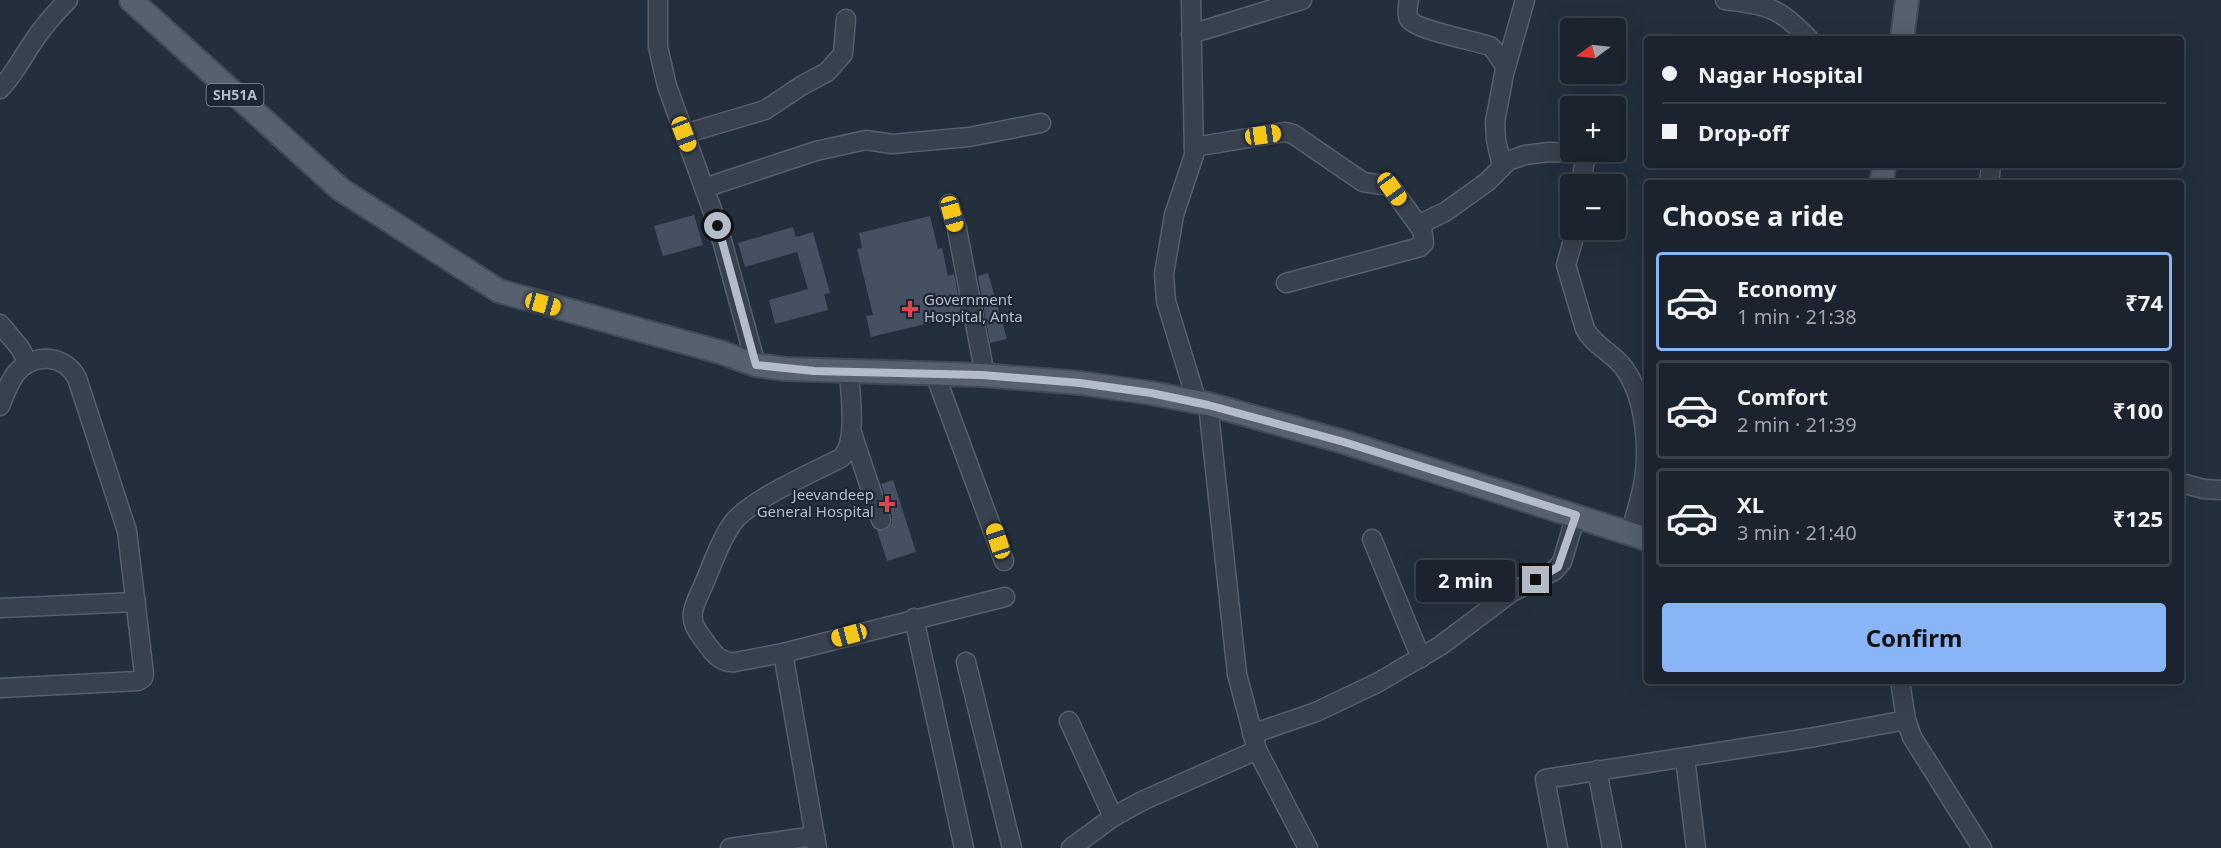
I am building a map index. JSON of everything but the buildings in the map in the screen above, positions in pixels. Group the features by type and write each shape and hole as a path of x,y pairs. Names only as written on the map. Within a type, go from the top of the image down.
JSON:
{"main road":[{"name":"SH51A","path":"131,0 340,189 499,291 720,352 756,365 814,371 985,375 1109,386 1202,403 1344,442 1639,536"},
{"path":"1902,36 1907,0"}],"street":[{"path":"0,89 20,66 34,40 68,0"},
{"path":"658,0 658,47 667,86 724,245 756,365"},
{"path":"1191,0 1194,147 1193,157 1174,215 1164,274 1166,301 1202,403 1237,674 1255,742 1308,848"},
{"path":"1191,34 1302,0"},
{"path":"1409,0 1408,14 1412,21 1448,35 1490,46 1506,67"},
{"path":"1502,166 1495,128 1506,67 1525,0"},
{"path":"1725,0 1768,7 1796,25 1806,36"},
{"path":"684,134 765,110 827,72 842,56 846,19"},
{"path":"704,188 816,151 866,140 892,144 969,137 1041,123"},
{"path":"1194,147 1285,132 1293,134 1363,182 1390,186 1422,230 1424,243 1420,247 1286,283"},
{"path":"1422,230 1426,221 1444,212 1487,182 1508,161 1525,155 1549,152 1581,153 1585,157 1582,174"},
{"path":"949,204 957,229 985,375"},
{"path":"1573,240 1566,265 1585,329 1590,338 1613,355 1627,373 1642,416 1644,433"},
{"path":"0,324 20,348 28,363"},
{"path":"0,406 13,378 28,363 45,358 57,360 71,369 77,378 127,531 144,669 141,679 0,688"},
{"path":"849,372 851,431 846,452 841,458 750,507 735,520 720,548 692,616 693,625 697,631 723,661 735,662 783,653 914,618 1005,597"},
{"path":"935,374 1004,561"},
{"path":"851,431 881,520"},
{"path":"1639,536 1644,481"},
{"path":"2184,484 2204,489 2221,490"},
{"path":"1071,848 1113,817 1296,720 1348,698 1421,658 1455,636 1501,600 1558,567 1576,515"},
{"path":"1372,539 1421,658"},
{"path":"0,608 136,602"},
{"path":"914,618 964,848"},
{"path":"730,848 816,842 783,653"},
{"path":"966,662 1012,848"},
{"path":"1900,684 1906,720 1912,737 1982,848"},
{"path":"1558,848 1544,780 1906,720"},
{"path":"1069,721 1113,817"},
{"path":"1685,758 1696,848"},
{"path":"1597,770 1612,848"}],"place":[{"name":"Government Hospital, Anta","path":"910,309"},
{"name":"Jeevandeep General Hospital","path":"887,504"}],"route":[{"path":"718,226 756,365 814,371 982,375 1109,386 1208,405 1344,442 1576,515 1562,562 1554,571 1536,580"}]}
